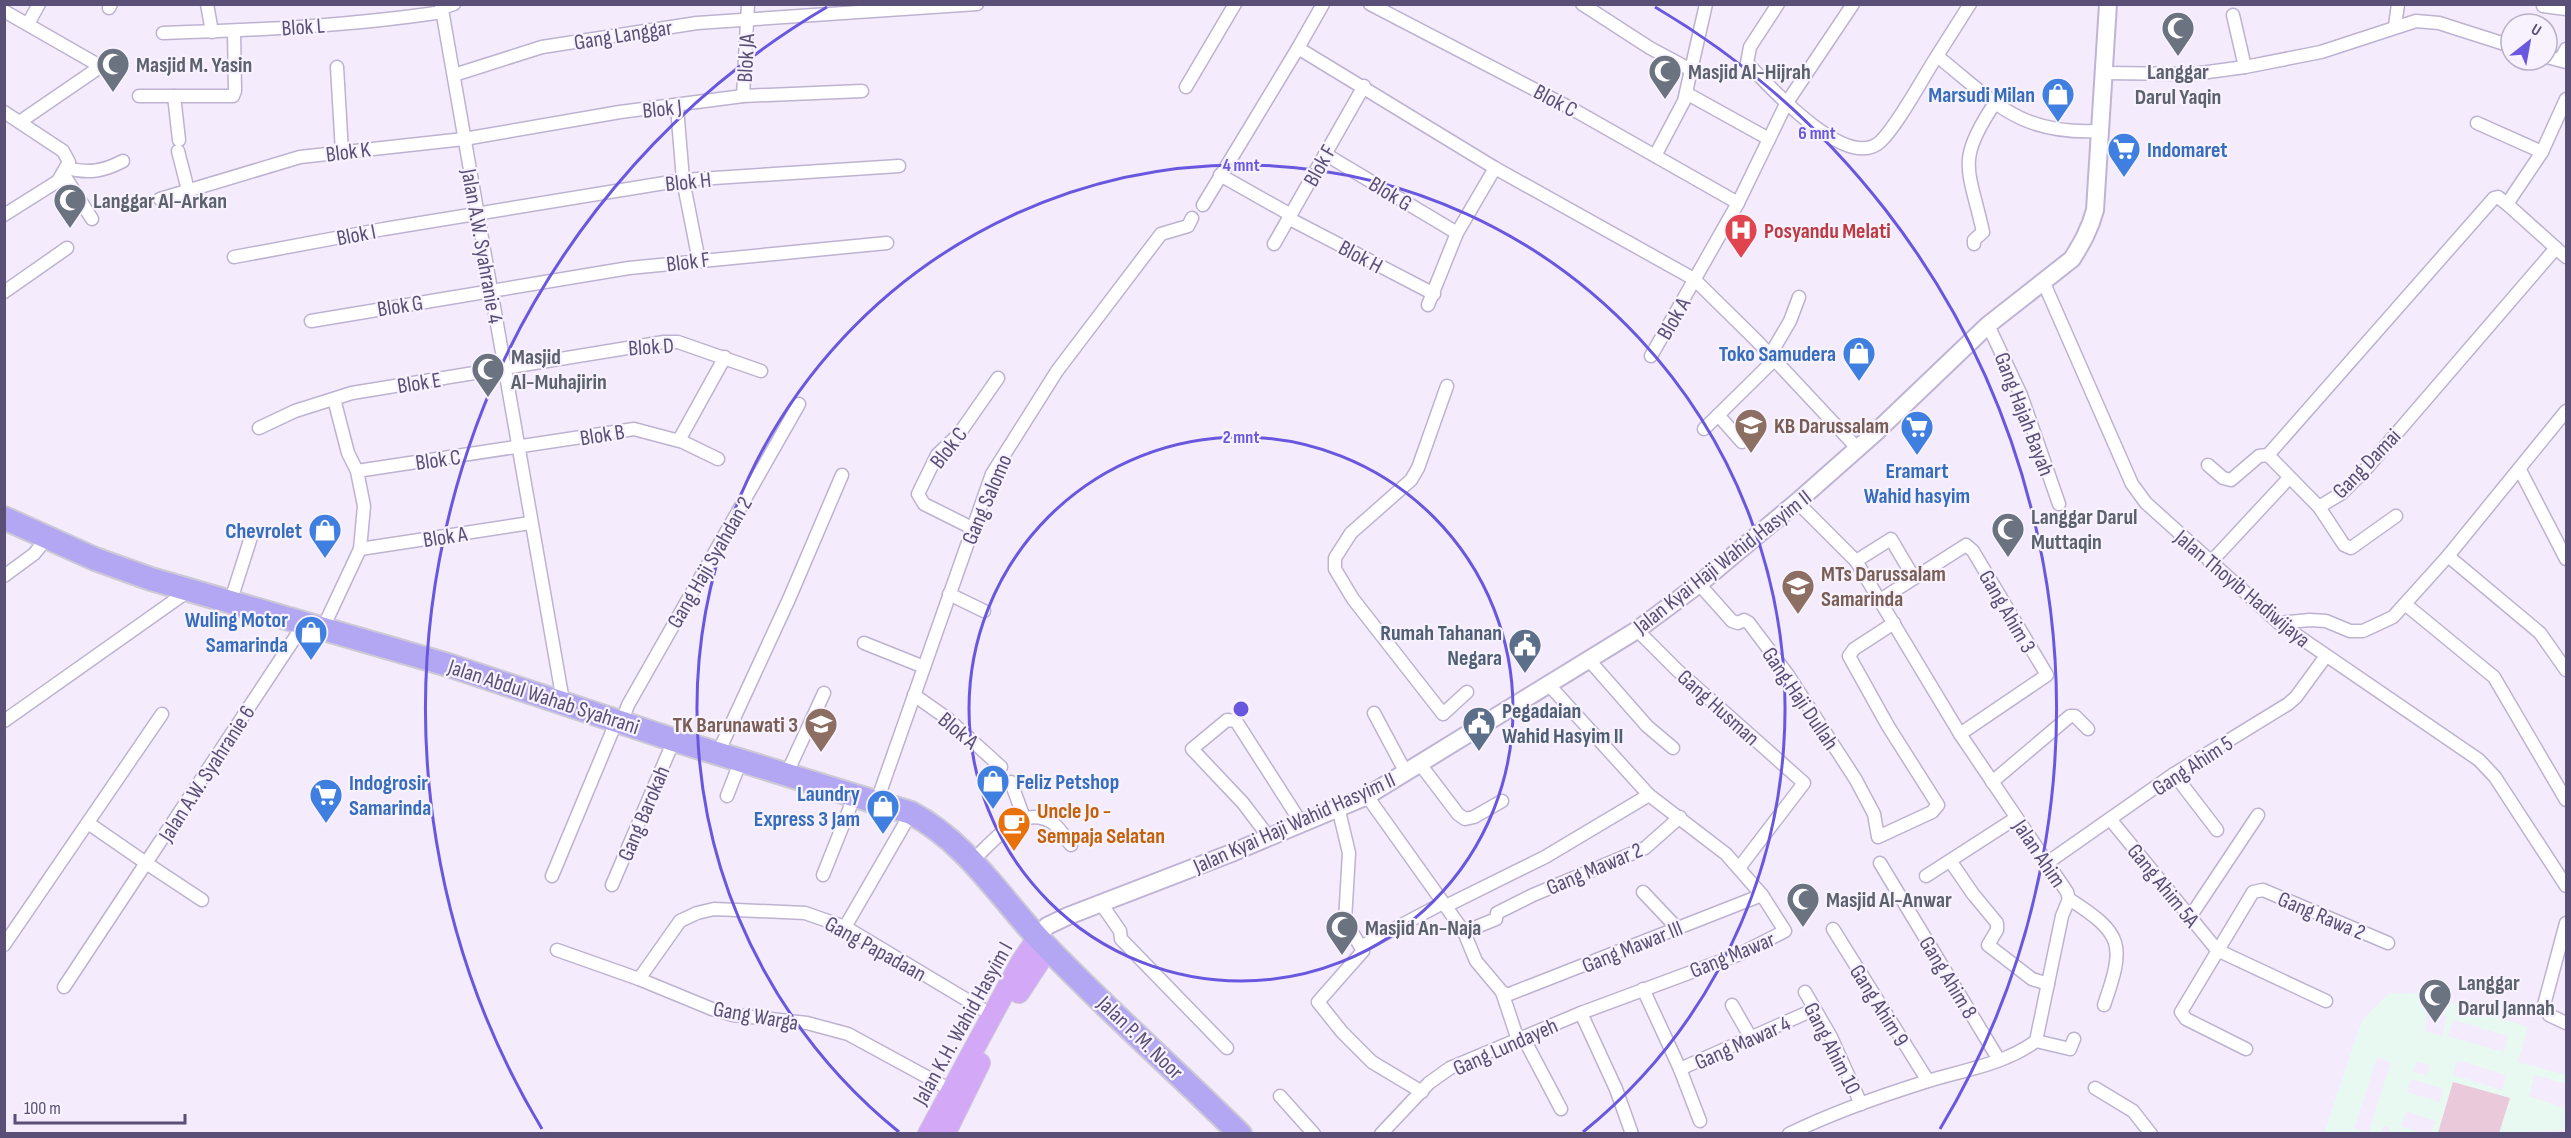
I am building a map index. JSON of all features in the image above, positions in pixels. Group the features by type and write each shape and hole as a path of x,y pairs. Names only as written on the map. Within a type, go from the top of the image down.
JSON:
{"highway":[{"name":"Jalan Abdul Wahab Syahrani","path":"4,518 95,559 188,591 314,626 563,701 674,740 911,813 938,831 972,861 1043,942"},
{"name":"Jalan P. M. Noor","path":"1043,942 1240,1134"}],"main road":[{"name":"Jalan K.H. Wahid Hasyim I","path":"928,1134 1021,962 1043,942"},
{"name":"Jalan K.H. Wahid Hasyim I","path":"945,1134 1029,975 1043,942"}],"street":[{"path":"28,24 39,4"},
{"path":"207,4 212,32"},
{"name":"Blok JA","path":"743,96 748,4"},
{"name":"Gang Langgar","path":"454,75 542,47 697,23 977,4"},
{"path":"1186,87 1235,4"},
{"path":"1203,205 1323,4"},
{"name":"Blok C","path":"1370,4 1656,154 1738,203"},
{"path":"1582,4 1650,48 1693,70"},
{"path":"1656,154 1686,93 1706,4"},
{"path":"1778,4 1750,47 1746,59 1786,104 1839,142 1862,149 1872,148 1887,134 1970,4"},
{"name":"Blok A","path":"1651,356 1738,203 1786,104 1853,4"},
{"name":"Jalan Kyai Haji Wahid Hasyim II","path":"1043,942 1059,921 1100,902 1302,824 1366,795 1413,769 1637,630 1699,584 1858,449 1988,325 2072,259 2091,227 2097,191 2108,4"},
{"path":"2395,26 2398,4"},
{"path":"2543,6 2566,9"},
{"name":"Blok L","path":"163,33 234,31 400,19 445,7"},
{"name":"Jalan A.W. Syahranie 4","path":"445,7 464,139 563,701"},
{"path":"4,11 93,62 97,69 21,121"},
{"path":"2233,15 2245,67"},
{"path":"2104,73 2193,74 2245,67 2321,52 2416,21 2439,23 2499,42"},
{"path":"139,96 234,95 234,31"},
{"path":"1298,48 1364,86 1495,168 1694,279 1772,357 1858,449"},
{"path":"1937,56 1995,103 2033,125 2079,132 2100,131"},
{"path":"337,67 342,152"},
{"name":"Blok F","path":"1274,244 1364,86"},
{"name":"Blok J","path":"464,139 620,112 677,107 743,96 862,91"},
{"path":"1686,93 1769,139"},
{"path":"174,96 179,146 188,190"},
{"path":"2507,204 2542,152 2566,99"},
{"path":"1974,244 1974,240 1983,232 1967,169 1974,137 1995,103"},
{"path":"677,107 683,180 699,261"},
{"path":"4,112 67,153 69,162 65,171 4,215"},
{"path":"2477,123 2542,152"},
{"name":"Blok K","path":"160,199 281,161 464,139"},
{"name":"Blok G","path":"1325,154 1457,233"},
{"path":"65,171 98,171 123,161"},
{"name":"Blok H","path":"478,213 683,180 899,166"},
{"path":"1457,233 1495,168"},
{"path":"65,171 92,219"},
{"name":"Blok H","path":"1220,175 1431,299 1457,233"},
{"path":"2208,465 2223,478 2231,480 2259,456 2268,455 2494,198 2498,196 2566,257"},
{"name":"Blok I","path":"234,257 478,213"},
{"name":"Gang Salomo","path":"877,801 992,474 1057,371 1161,234 1188,226 1192,218"},
{"name":"Blok F","path":"490,291 629,268 886,243"},
{"path":"4,292 67,248"},
{"name":"Gang Damai","path":"2268,455 2319,507 2342,493 2365,470 2556,248"},
{"name":"Jalan Thoyib Hadiwijaya","path":"2043,281 2132,484 2146,503 2279,623 2463,748 2486,767 2566,886"},
{"name":"Blok G","path":"311,321 490,291"},
{"path":"1704,429 1772,357 1799,297"},
{"name":"Gang Hajah Bayah","path":"1988,325 2021,395 2059,504"},
{"name":"Blok D","path":"505,367 664,342 678,342 761,371"},
{"path":"681,441 725,357"},
{"name":"Blok E","path":"259,428 295,411 361,392 505,367"},
{"name":"Blok C","path":"972,528 924,504 918,494 937,455 959,434 998,378"},
{"path":"1447,386 1418,468 1410,480 1351,533 1335,558 1335,569 1353,599 1443,714 1467,692"},
{"name":"Jalan A.W. Syahranie 6","path":"88,823 146,863 314,626 360,549 364,506 357,471 348,453 334,399"},
{"name":"Gang Haji Syahdan 2","path":"552,876 620,720 799,404"},
{"path":"1718,415 1742,442"},
{"path":"2279,623 2326,621 2350,631 2363,631 2381,625 2406,604 2566,415"},
{"name":"Blok B","path":"519,446 634,429 681,441 718,459"},
{"name":"Blok C","path":"357,471 519,446"},
{"path":"2520,470 2566,559"},
{"path":"718,753 789,599 842,475"},
{"path":"2210,563 2289,478"},
{"name":"Jalan Ahim","path":"1797,502 1856,561 1960,734 2069,899 2062,916 2036,1041"},
{"path":"2319,507 2344,545 2351,548 2396,516"},
{"name":"Blok A","path":"360,549 530,523"},
{"path":"230,603 252,534"},
{"path":"4,576 34,554 48,537"},
{"path":"1856,561 1891,539 1914,578"},
{"name":"Gang Ahim 3","path":"1880,600 1966,545 1973,551 2047,675 1960,734"},
{"path":"2448,556 2540,633 2566,670"},
{"name":"Gang Haji Dullah","path":"1699,584 1735,624 1744,620 1749,623 1788,675 1856,780 1874,814 1878,837 1932,812 1938,805 1888,726 1849,656 1894,623"},
{"path":"4,721 188,591"},
{"path":"949,594 984,611"},
{"path":"2406,604 2493,677 2566,800"},
{"name":"Gang Husman","path":"1637,630 1677,670 1803,782 1739,868"},
{"path":"864,643 924,667"},
{"name":"Gang Ahim 5","path":"2047,863 2174,774 2288,704 2296,697 2326,656"},
{"path":"1589,660 1647,726 1673,748"},
{"name":"Gang Mawar","path":"1549,685 1649,795 1726,854 1762,895 1785,928 1783,934 1740,954 1581,1013"},
{"path":"786,773 824,693"},
{"name":"Blok A","path":"914,695 948,719 1002,767"},
{"path":"1374,713 1413,769 1465,819 1474,817 1502,801"},
{"path":"4,945 162,714"},
{"path":"1992,782 2070,716 2075,716 2088,729"},
{"path":"1268,836 1243,803 1192,749 1227,720 1236,721 1302,824"},
{"name":"Gang Barokah","path":"612,885 674,740"},
{"path":"727,796 741,760"},
{"path":"2174,774 2217,830"},
{"path":"1011,782 1024,818"},
{"path":"823,875 855,795"},
{"path":"1366,795 1464,932 1476,962 1502,992 1521,1039 1561,1109"},
{"path":"1362,946 1444,904 1545,857 1649,795"},
{"path":"1338,807 1349,853 1346,920 1363,951 1318,1002 1320,1007 1372,1062 1422,1092"},
{"path":"845,927 911,813"},
{"path":"2190,917 2258,815"},
{"name":"Gang Mawar 2","path":"1464,932 1496,919 1497,913 1533,895 1645,848 1680,817"},
{"path":"972,861 1014,823 1024,818 1042,818 1055,824 1071,845"},
{"path":"1926,876 2016,818"},
{"name":"Gang Ahim 5A","path":"2110,819 2217,950"},
{"path":"1951,862 1997,923 1997,930 1989,945 2032,980 2048,984"},
{"path":"64,987 146,863 202,900"},
{"name":"Gang Ahim 8","path":"1880,863 1999,1060"},
{"name":"Gang Rawa 2","path":"2217,950 2250,895 2260,889 2388,943"},
{"path":"1643,892 1677,928"},
{"name":"Gang Mawar III","path":"1502,992 1507,995 1762,895"},
{"path":"2069,899 2105,924 2114,937 2118,952 2116,970 2104,1005"},
{"path":"1100,902 1120,931 1121,939 1227,1047"},
{"name":"Gang Papadaan","path":"639,978 680,921 714,909 812,914 845,927 992,1015"},
{"path":"2566,923 2544,1005 2549,1015 2566,1023"},
{"name":"Gang Ahim 9","path":"1833,929 1928,1081"},
{"name":"Gang Warga","path":"557,950 639,978 712,1010 733,1015 807,1023 848,1035 951,1090"},
{"path":"2246,1049 2182,1016 2182,1008 2217,950 2326,1001"},
{"name":"Gang Mawar 4","path":"1643,989 1680,1069 1700,1120"},
{"name":"Gang Ahim 10","path":"1805,992 1830,1037 1861,1104"},
{"path":"1732,1005 1751,1038"},
{"path":"1581,1013 1617,1089 1632,1134"},
{"name":"Gang Lundayeh","path":"1381,1134 1422,1092 1450,1068 1581,1013"},
{"name":"Gang Mawar 4","path":"1680,1069 1804,1014"},
{"path":"1789,1134 1828,1115 1999,1060 2036,1041 2070,1048 2074,1039"},
{"path":"2095,1088 2133,1111 2151,1134"},
{"path":"1280,1096 1314,1134"}],"shaded area":[{"path":"2389,993 2426,994 2528,1027 2518,1062 2566,1075 2566,1084 2535,1075 2529,1096 2566,1109 2566,1130 2499,1133 2509,1098 2453,1082 2438,1133 2431,1133 2435,1121 2406,1111 2401,1126 2421,1133 2389,1133 2390,1128 2384,1126 2382,1133 2324,1134 2362,1020","holes":["2428,1011 2447,1016 2442,1036 2424,1031","2453,1020 2508,1036 2504,1052 2448,1036","2377,1058 2391,1062 2368,1133 2354,1128","2457,1060 2506,1075 2502,1090 2453,1075","2416,1062 2429,1065 2427,1075 2413,1072","2411,1079 2443,1089 2440,1102 2407,1092"]},
{"path":"2453,1082 2510,1098 2499,1133 2438,1133"}],"place":[{"name":"Langgar Darul Yaqin","path":"2178,57"},
{"name":"Masjid M. Yasin","path":"113,93"},
{"name":"Masjid Al-Hijrah","path":"1665,100"},
{"name":"Marsudi Milan","path":"2058,123"},
{"name":"Indomaret","path":"2124,178"},
{"name":"Langgar Al-Arkan","path":"70,229"},
{"name":"Posyandu Melati","path":"1741,259"},
{"name":"Toko Samudera","path":"1859,382"},
{"name":"Masjid Al-Muhajirin","path":"488,398"},
{"name":"KB Darussalam","path":"1751,454"},
{"name":"Eramart Wahid hasyim","path":"1917,456"},
{"name":"Langgar Darul Muttaqin","path":"2008,558"},
{"name":"Chevrolet","path":"325,559"},
{"name":"MTs Darussalam Samarinda","path":"1798,615"},
{"name":"Wuling Motor Samarinda","path":"311,661"},
{"name":"Rumah Tahanan Negara","path":"1525,674"},
{"name":"Pegadaian Wahid Hasyim II","path":"1479,752"},
{"name":"TK Barunawati 3","path":"821,753"},
{"name":"Feliz Petshop","path":"993,810"},
{"name":"Indogrosir Samarinda","path":"326,824"},
{"name":"Laundry Express 3 Jam","path":"883,835"},
{"name":"Uncle Jo - Sempaja Selatan","path":"1014,852"},
{"name":"Masjid Al-Anwar","path":"1803,928"},
{"name":"Masjid An-Naja","path":"1342,956"},
{"name":"Langgar Darul Jannah","path":"2435,1024"}]}
